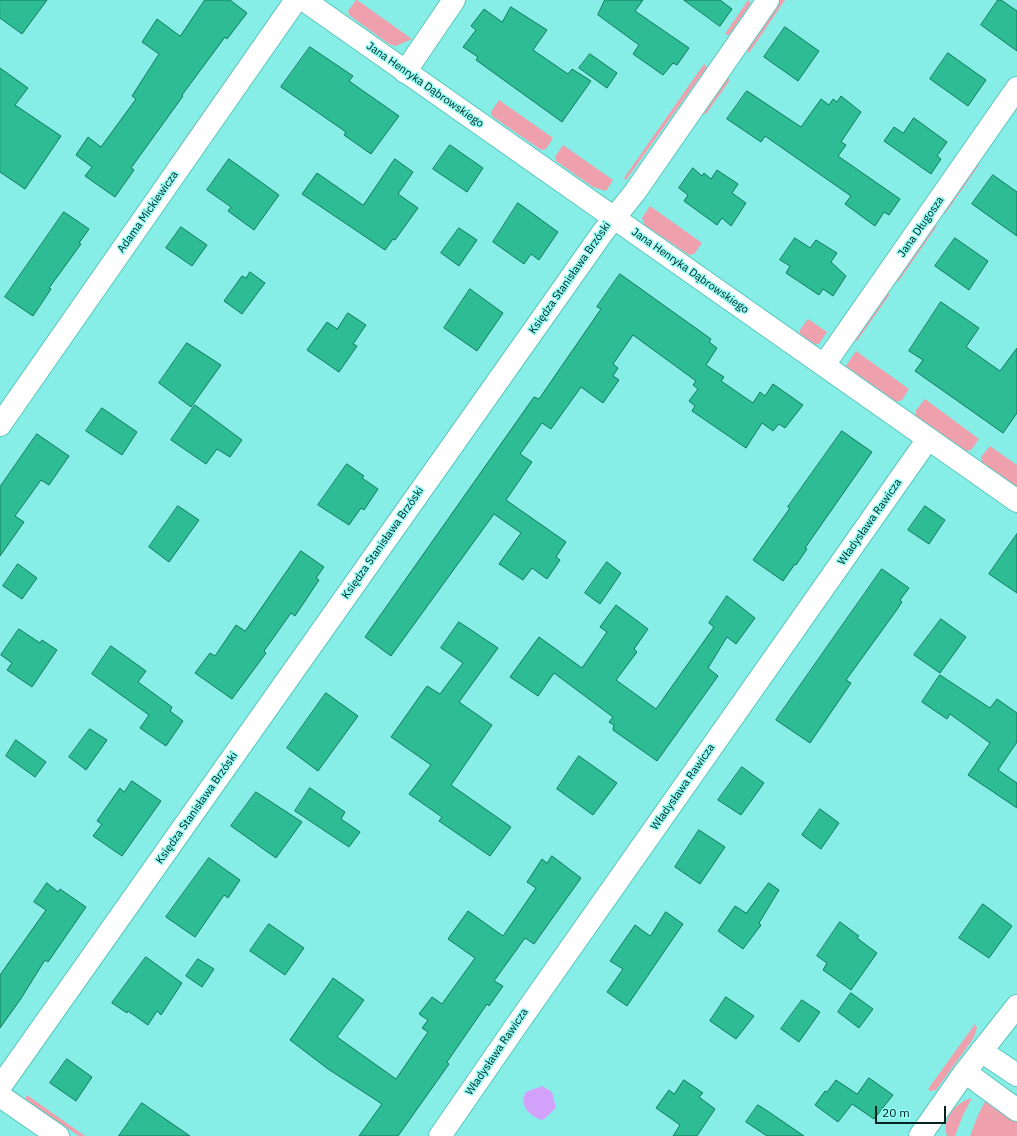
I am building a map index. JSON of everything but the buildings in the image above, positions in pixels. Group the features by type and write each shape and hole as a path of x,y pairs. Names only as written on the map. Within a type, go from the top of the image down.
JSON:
{"street":[{"name":"Adama Mickiewicza","path":"0,425 296,0"},
{"name":"Jana Henryka Dąbrowskiego","path":"304,0 1017,501"},
{"path":"405,72 454,0"},
{"name":"Księdza Stanisława Brzóski","path":"0,1087 614,217 635,192 768,0"},
{"name":"Jana Długosza","path":"824,365 1017,88"},
{"name":"Władysława Rawicza","path":"440,1136 928,439"},
{"path":"920,1136 965,1072 1017,1006"},
{"path":"981,1051 1017,1075"},
{"path":"965,1072 1017,1110"},
{"path":"0,1096 58,1136"}],"shaded area":[{"path":"356,0 412,39 396,46 389,44 349,15 348,11"},
{"path":"748,0 751,3 729,35 725,34"},
{"path":"780,0 785,0 749,53 746,49"},
{"path":"242,57 246,60 173,163 169,161"},
{"path":"704,64 707,67 626,180 624,178"},
{"path":"727,77 730,80 706,114 702,113"},
{"path":"499,100 553,138 546,149 541,150 492,116 491,112"},
{"path":"563,145 613,180 606,191 593,187 556,161 555,157"},
{"path":"976,162 979,165 945,214 943,210"},
{"path":"650,206 702,243 694,254 689,255 645,225 642,218"},
{"path":"934,223 937,226 898,282 895,280"},
{"path":"885,292 890,294 857,341 853,339"},
{"path":"808,319 827,332 819,344 815,344 800,334 800,330"},
{"path":"856,351 909,389 902,400 896,402 846,366"},
{"path":"925,399 979,439 971,450 966,451 916,416 916,410"},
{"path":"990,446 1017,465 1017,487 982,462 981,457"},
{"path":"975,1024 977,1028 973,1039 936,1090 930,1091 928,1089"},
{"path":"542,1086 552,1092 556,1108 543,1120 530,1113 524,1106 523,1101 526,1092"},
{"path":"27,1095 85,1136 79,1136 25,1099"},
{"path":"972,1098 963,1115 955,1136 947,1136 946,1123 951,1112 960,1103"},
{"path":"987,1098 1017,1118 1017,1136 970,1136 978,1115"}]}
